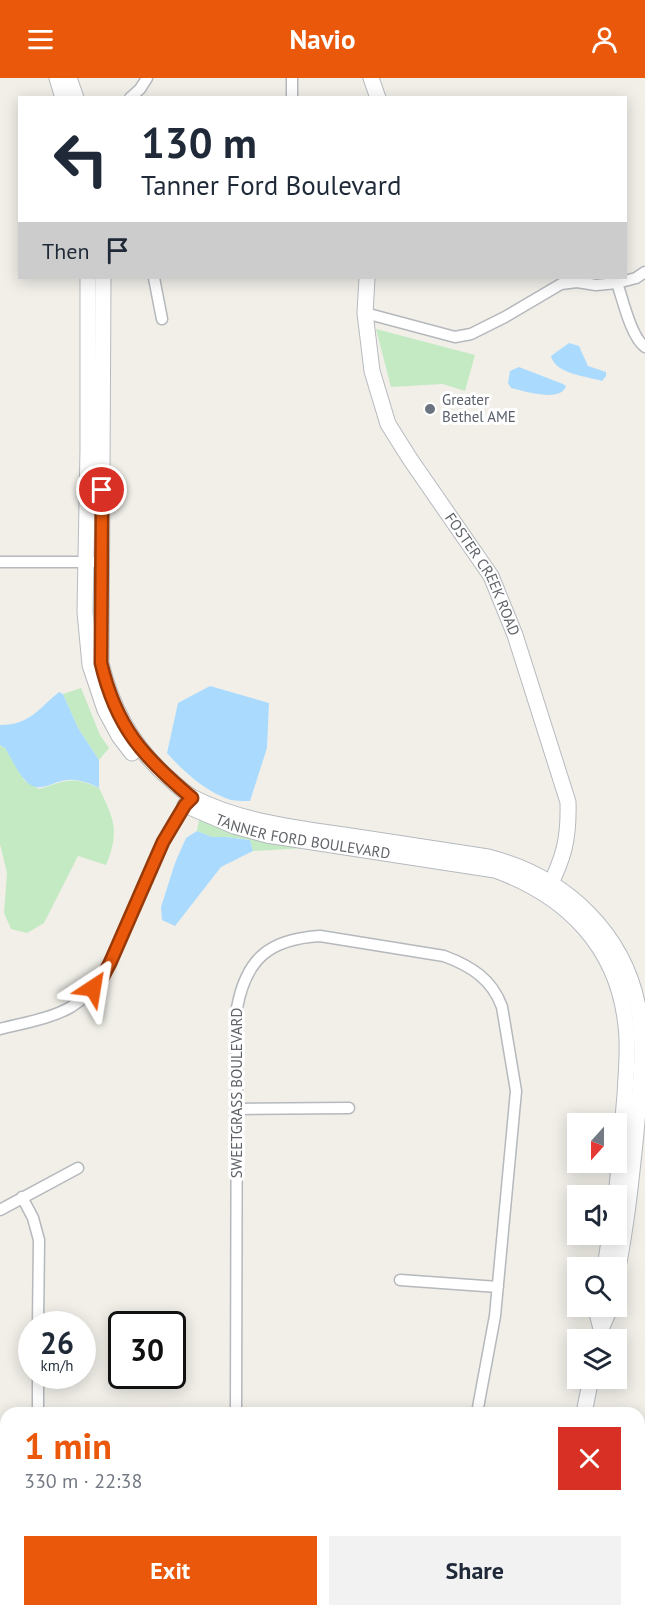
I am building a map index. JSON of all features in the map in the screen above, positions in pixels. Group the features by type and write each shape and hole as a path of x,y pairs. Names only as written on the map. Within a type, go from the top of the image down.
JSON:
{"street":[{"path":"57,78 62,96"},
{"path":"69,78 75,96"},
{"path":"132,96 147,78"},
{"path":"292,78 292,96"},
{"path":"371,78 377,96"},
{"path":"365,313 455,337 471,334 505,317 561,284 617,283 636,278 645,272"},
{"name":"TANNER FORD BOULEVARD","path":"88,279 94,562"},
{"name":"TANNER FORD BOULEVARD","path":"103,279 94,562 85,612 90,665 101,699 118,736 143,767 189,801 234,826 267,835 495,870 549,888"},
{"path":"154,279 162,319"},
{"name":"FOSTER CREEK ROAD","path":"367,279 365,313 372,371 388,424 491,576 515,635 568,802 565,851 549,888"},
{"path":"617,283 636,335 640,344 645,347"},
{"path":"0,562 94,562"},
{"path":"0,1029 69,1008 83,999 98,983 110,963 163,842 189,801"},
{"path":"549,888 592,936 610,966 621,998 628,1044 617,1185"},
{"path":"549,888 586,911 607,936 634,990 640,1020 640,1086 630,1195 619,1257"},
{"name":"SWEETGRASS BOULEVARD","path":"236,1407 237,1008 241,986 252,966 268,951 282,943 320,936 444,956 476,971 497,995 502,1007 516,1091 495,1316 478,1407"},
{"path":"237,1109 349,1108"},
{"path":"0,1210 78,1168"},
{"path":"22,1197 33,1218 39,1240 38,1311"},
{"path":"400,1280 498,1287"},
{"path":"38,1389 38,1407"},
{"path":"585,1407 589,1389"}],"green space":[{"path":"376,329 475,355 465,391 443,384 391,387"},
{"path":"81,688 100,735 109,748 99,760 78,728 63,694"},
{"path":"0,745 5,748 25,781 39,789 75,780 99,788 113,825 113,843 106,865 78,856 44,923 27,933 11,929 4,913 7,873 0,844"},
{"path":"199,820 306,848 253,851 250,840 212,837 197,831"}],"water":[{"path":"569,343 579,346 588,366 606,372 602,381 580,376 558,367 551,356"},
{"path":"519,367 566,386 563,391 550,395 511,388 508,383 510,371"},
{"path":"210,686 269,703 267,748 250,801 231,800 204,787 167,753 178,703"},
{"path":"59,692 63,694 78,728 99,760 99,788 72,780 40,787 30,785 17,769 5,748 0,745 0,725 26,719"},
{"path":"197,831 212,837 250,840 253,851 221,867 175,926 162,920 161,907 175,863 186,838"}],"place":[{"name":"Greater Bethel AME","path":"430,409"}],"route":[{"path":"93,988 102,978 110,963 163,842 185,805 192,798 142,753 116,709 106,683 101,663 102,490"}]}
